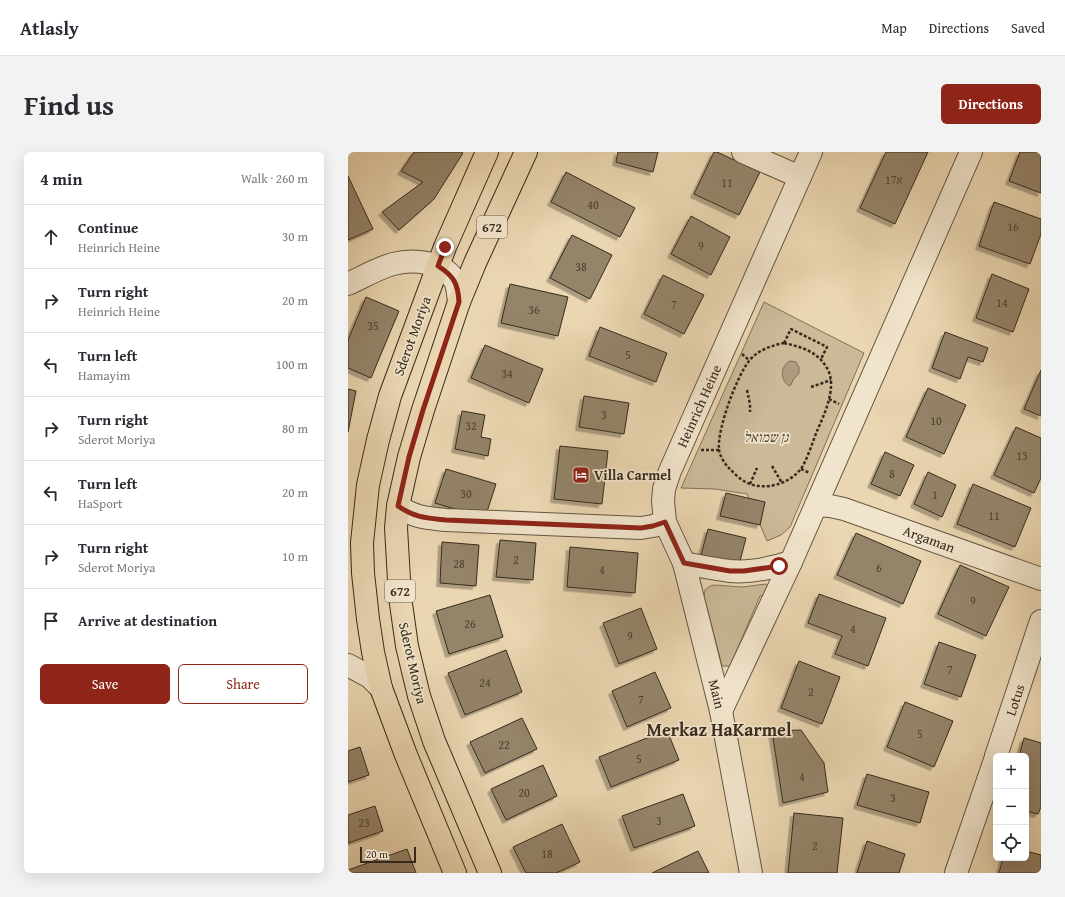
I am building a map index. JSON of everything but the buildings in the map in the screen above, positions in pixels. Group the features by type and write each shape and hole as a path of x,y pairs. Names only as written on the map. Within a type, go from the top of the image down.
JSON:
{"main road":[{"name":"Sderot Moriya","path":"455,873 406,755 381,688 373,652 363,573 362,543 368,486 378,440 390,396 438,266 487,152"},
{"name":"Sderot Moriya","path":"490,873 434,741 419,696 407,646 400,597 396,528 398,506 409,457 459,302 475,262 526,152"}],"street":[{"path":"743,152 800,177"},
{"name":"Heinrich Heine","path":"684,563 665,522 663,501 664,489 670,471 811,152"},
{"path":"721,711 791,562 971,152"},
{"path":"348,284 393,264 409,262 426,264 438,266 447,272 455,281 459,302"},
{"name":"Argaman","path":"816,505 844,509 1041,579"},
{"path":"398,506 412,515 421,518 446,520 641,528 665,522"},
{"path":"684,563 730,571 744,571 779,566 791,562"},
{"name":"Main","path":"684,563 721,711 751,873"},
{"name":"Lotus","path":"997,753 1041,621"},
{"path":"348,665 370,677 381,688"},
{"name":"Lotus","path":"956,873 993,765"}],"path":[{"path":"784,343 791,329 826,347 821,359"},
{"path":"784,343 804,348 821,359 829,370 831,380 829,399 801,469 791,478 782,483 767,486 750,484 738,477 726,465 719,450 719,440 724,418 734,390 746,366 758,352 771,345 784,343"},
{"path":"811,387 831,380"},
{"path":"748,390 750,412"},
{"path":"772,466 782,483"},
{"path":"750,484 757,468"}],"green space":[{"name":"גן שמואל","path":"764,302 864,353 790,527 781,535 767,541 747,494 715,489 681,488"},
{"path":"766,584 770,589 768,594 760,596 730,666 722,666 704,596 705,590 714,585 742,587"}],"shaded area":[{"path":"790,361 796,362 799,367 799,373 789,386 784,380 782,373 784,366"}],"place":[{"name":"Villa Carmel","path":"581,475"}],"district":[{"name":"Merkaz HaKarmel","path":"719,730"}],"route":[{"path":"445,247 438,266 447,272 455,281 459,302 423,410 409,457 398,506 412,515 421,518 446,520 641,528 665,522 684,563 730,571 744,571 779,566"}]}
